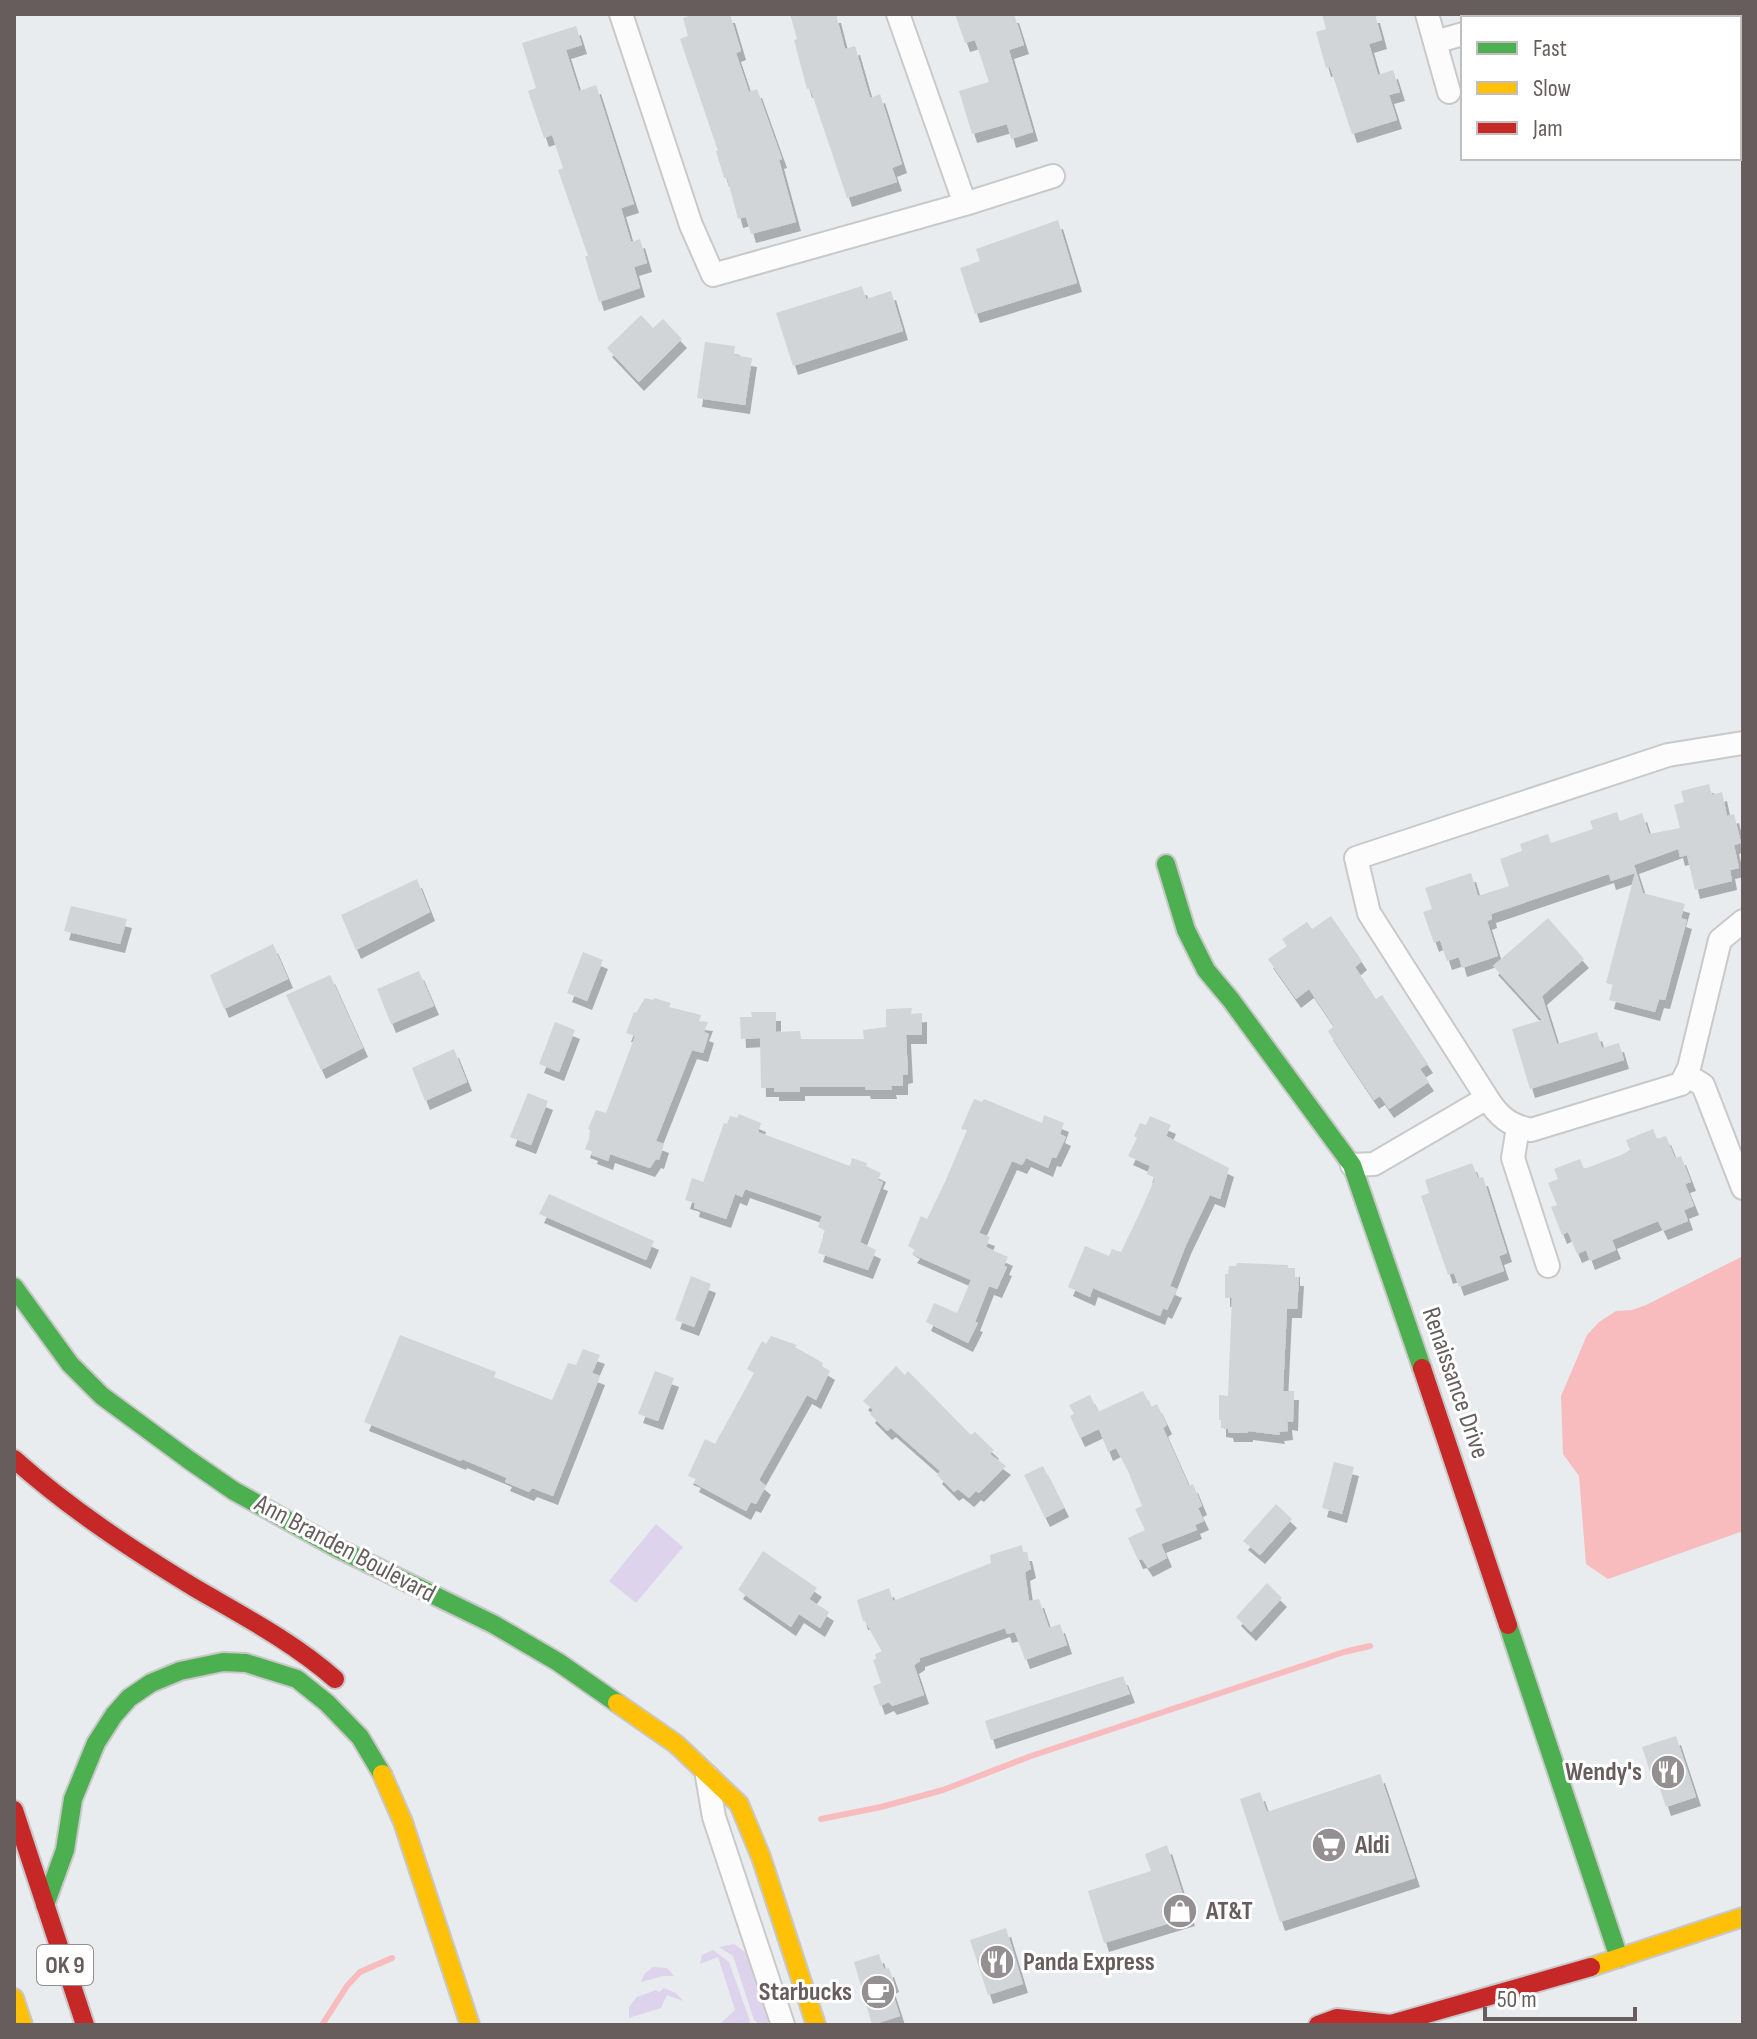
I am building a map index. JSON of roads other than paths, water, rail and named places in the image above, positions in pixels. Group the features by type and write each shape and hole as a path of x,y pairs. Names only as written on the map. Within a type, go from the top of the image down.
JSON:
{"main road":[{"name":"Renaissance Drive","path":"1166,864 1186,930 1206,970 1352,1165 1362,1188 1619,1958"},
{"name":"Ann Branden Boulevard","path":"14,1287 70,1364 102,1396 189,1460 234,1491 313,1534 493,1624 558,1662 676,1744 739,1804 761,1857 816,2025"},
{"path":"14,1459 80,1515 285,1642 324,1669 351,1695"},
{"path":"45,1905 65,1850 73,1799 96,1743 114,1715 129,1698 180,1671 223,1662 246,1663 297,1679 327,1703 360,1737 373,1757 403,1822 470,2025"},
{"name":"OK 9","path":"14,1810 85,2025"},
{"path":"1318,2025 1337,2018 1391,2025 1469,2000 1553,1980 1743,1917"},
{"name":"OK 9","path":"14,1998 23,2025"}],"street":[{"path":"621,14 691,225 713,275 1053,176"},
{"path":"898,14 965,204"},
{"path":"1427,14 1449,92"},
{"path":"1435,42 1461,35"},
{"path":"1743,743 1668,755 1356,858 1369,913 1496,1113 1511,1125 1531,1130 1681,1084 1686,1075 1720,940 1743,921"},
{"path":"1686,1075 1703,1085 1743,1188"},
{"path":"1352,1165 1374,1164 1487,1098"},
{"path":"1518,1127 1513,1158 1548,1266"},
{"path":"707,1776 714,1817 783,2025"}],"waterway":[{"path":"821,1819 943,1790 1031,1756 1370,1646"},
{"path":"322,2025 347,1986 360,1972 392,1958"}],"place":[{"name":"Wendy's","path":"1668,1772"},
{"name":"Aldi","path":"1329,1845"},
{"name":"AT&T","path":"1180,1911"},
{"name":"Panda Express","path":"997,1962"},
{"name":"Starbucks","path":"878,1992"}]}
